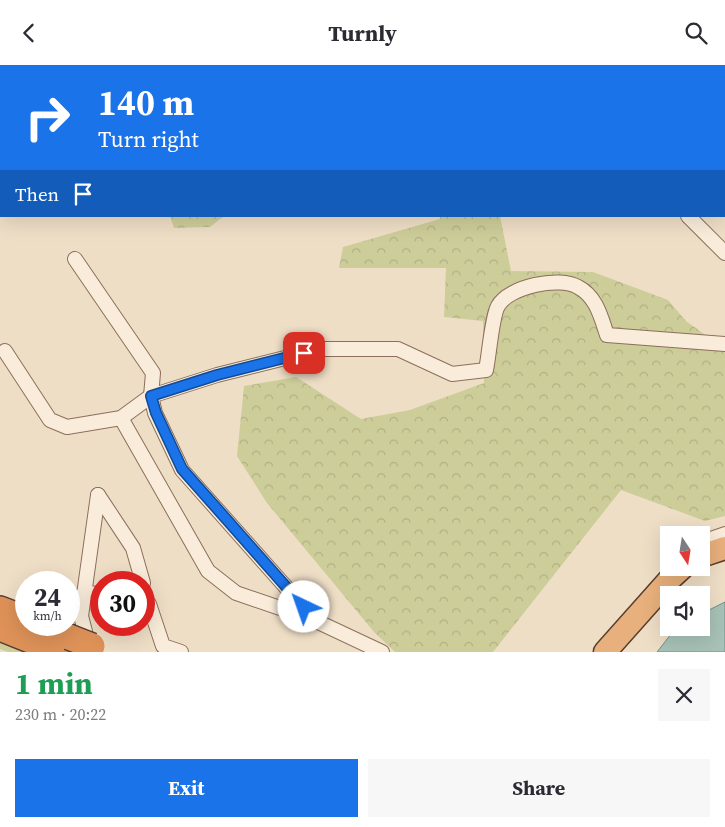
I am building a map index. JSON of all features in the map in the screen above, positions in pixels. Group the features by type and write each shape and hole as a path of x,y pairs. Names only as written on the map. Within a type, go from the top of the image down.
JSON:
{"highway":[{"path":"710,553 725,548"},
{"path":"605,652 673,576"},
{"path":"0,609 15,615"},
{"path":"0,628 97,650"},
{"path":"54,636 65,644"}],"street":[{"path":"689,217 725,253"},
{"path":"75,259 153,373 151,396 156,413 182,469 316,621"},
{"path":"5,351 50,421 67,427 121,417 151,396 217,375 321,349 398,349 452,374 486,370 498,307 507,296 522,287 552,283 578,286 599,307 606,335 725,344"},
{"path":"121,417 208,571 236,593 316,621 382,652"},
{"path":"97,650 81,616 98,495 133,548 139,571"},
{"path":"710,539 725,534"},
{"path":"84,592 90,593"},
{"path":"155,624 163,646 181,652"}],"green space":[{"path":"170,217 223,217 210,227 174,228"},
{"path":"440,217 500,217 511,271 593,272 668,300 686,321 725,349 725,516 705,521 621,490 493,652 395,652 374,632 267,503 237,456 244,386 296,377 361,419 410,410 484,383 483,321 444,317 446,268 339,268 343,247 440,219"},
{"path":"0,635 41,652 8,652 0,649"}],"shaded area":[{"path":"725,602 725,652 657,652 669,636 710,636 710,610"}],"route":[{"path":"304,353 217,375 151,396 156,413 182,469 304,607"}]}
